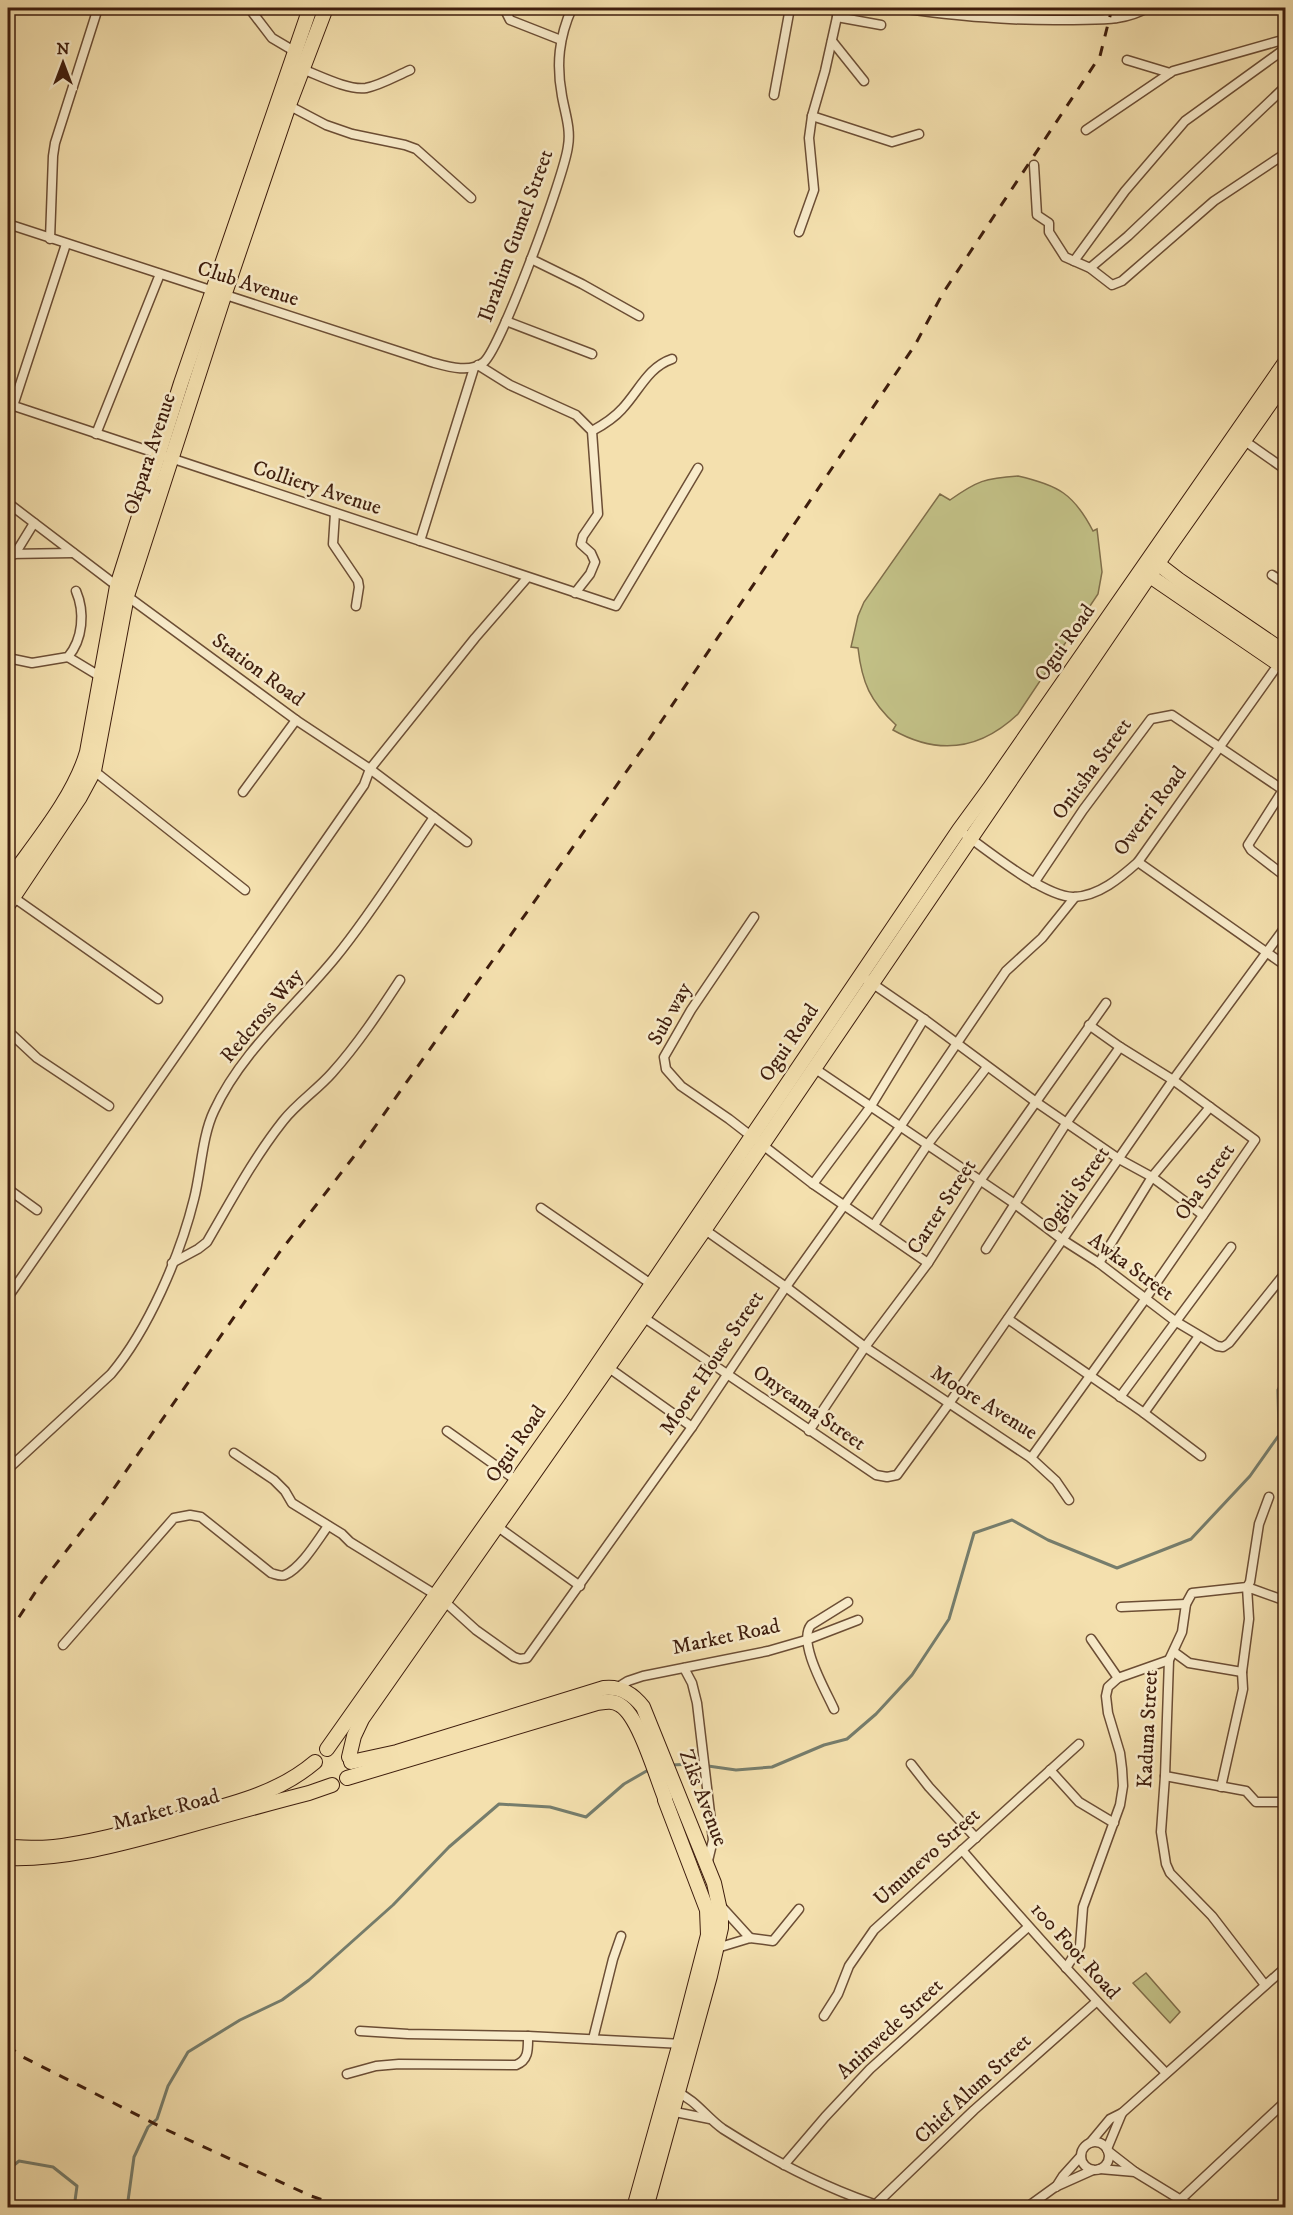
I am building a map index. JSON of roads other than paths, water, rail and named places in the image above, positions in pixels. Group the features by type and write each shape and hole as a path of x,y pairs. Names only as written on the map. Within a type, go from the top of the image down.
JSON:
{"main road":[{"name":"Okpara Avenue","path":"89,766 100,677 122,591 218,293 283,103 294,51 310,8"},
{"name":"Okpara Avenue","path":"283,103 302,69 326,8"},
{"name":"Ogui Road","path":"756,1141 814,1068 1140,592 1150,567 1169,547 1286,361"},
{"name":"Ogui Road","path":"327,1749 440,1598 498,1527 643,1317 699,1225 756,1141 860,975 959,830 1150,567 1239,437 1286,381"},
{"path":"1169,547 1170,565 1176,585"},
{"path":"1150,567 1284,661"},
{"path":"1140,592 1176,585"},
{"name":"Okpara Avenue","path":"10,901 13,876 80,797 89,766 122,591"},
{"name":"Ogui Road","path":"350,1760 354,1736 362,1719 516,1480 572,1402 651,1284 699,1225"},
{"path":"350,1760 397,1752 604,1688 616,1687"},
{"name":"Ziks Avenue","path":"616,1687 630,1693 644,1707 707,1866 720,1905 721,1928 717,1948 672,2090 646,2208"},
{"path":"347,1778 610,1701"},
{"name":"Ziks Avenue","path":"610,1701 617,1703 628,1712 639,1731 707,1910 708,1935 686,2045"},
{"path":"327,1749 339,1749 350,1760 350,1773 343,1782 332,1785 315,1773 315,1762 319,1754 327,1749"},
{"name":"Market Road","path":"8,1847 53,1847 97,1839 198,1813 264,1794 300,1774 315,1762"},
{"name":"Market Road","path":"8,1858 33,1859 62,1856 118,1845 332,1785"},
{"name":"Ziks Avenue","path":"634,2208 667,2110"}],"street":[{"path":"50,239 55,143 98,8"},
{"path":"249,8 272,38 294,51"},
{"path":"504,8 510,20 561,40"},
{"name":"Ibrahim Gumel Street","path":"420,541 476,366 488,357 506,321 531,259 565,161 568,146 568,122 559,80 559,51 572,8"},
{"path":"774,95 790,8"},
{"path":"898,8 1022,20 1116,18 1147,8"},
{"path":"1100,8 1116,18"},
{"path":"799,232 814,190 809,138 812,116 838,12 881,25"},
{"path":"1086,130 1170,74 1286,39"},
{"path":"832,41 864,81"},
{"path":"1074,261 1125,191 1185,121 1286,48"},
{"path":"1127,60 1170,74"},
{"path":"302,69 359,88 370,87 410,70"},
{"path":"1090,267 1128,236 1286,86"},
{"path":"283,103 326,125 352,134 416,149 471,198"},
{"path":"812,116 892,141 920,134"},
{"path":"1034,165 1037,215 1049,223 1049,232 1065,257 1090,267 1112,285 1122,281 1214,201 1286,153"},
{"name":"Club Avenue","path":"8,224 439,364 452,367 476,366"},
{"path":"10,405 66,244"},
{"path":"531,259 639,316"},
{"path":"96,434 160,274"},
{"path":"506,321 592,354"},
{"path":"592,431 608,422 622,409 653,370 662,362 672,359"},
{"path":"476,366 510,385 576,415 592,431 598,514 581,544 591,553 595,562 590,574 575,593"},
{"name":"Colliery Avenue","path":"10,405 616,606 698,468"},
{"path":"1239,437 1286,470"},
{"name":"Station Road","path":"8,503 296,720 370,769 467,842"},
{"path":"335,513 333,544 358,581 357,606"},
{"path":"11,554 34,523"},
{"path":"11,554 74,553"},
{"path":"1272,575 1286,584"},
{"path":"8,1297 364,786 370,769 475,638 527,578"},
{"path":"68,657 77,644 81,624 80,600 76,591"},
{"path":"8,658 32,663 68,657 100,677"},
{"name":"Owerri Road","path":"1075,897 1098,891 1111,884 1138,862 1284,661"},
{"name":"Onitsha Street","path":"1034,883 1083,810 1151,720 1172,715 1284,791"},
{"path":"243,792 296,720"},
{"path":"89,766 245,890"},
{"path":"1284,791 1248,845 1251,850 1286,877"},
{"name":"Redcross Way","path":"8,1469 72,1412 118,1365 154,1304 183,1237 195,1197 213,1113 224,1093 269,1032 346,944 434,818"},
{"path":"959,830 1034,883 1062,895 1075,897"},
{"path":"1138,862 1286,966"},
{"name":"Moore House Street","path":"440,1598 476,1630 514,1657 527,1658 692,1427 786,1287 1006,971 1042,938 1075,897"},
{"path":"10,901 158,999"},
{"name":"Sub way","path":"754,917 691,1010 664,1057 664,1063 670,1075 681,1086 756,1141"},
{"name":"Ogidi Street","path":"897,1474 948,1405 1173,1080 1286,926"},
{"path":"860,975 1036,1102 1119,1159 1152,1177 1203,1215"},
{"path":"172,1263 207,1242 249,1168 282,1123 297,1105 320,1086 364,1034 400,980"},
{"name":"Carter Street","path":"810,1431 865,1347 928,1263 980,1181 1106,1003"},
{"path":"813,1184 871,1106 924,1019"},
{"name":"Oba Street","path":"1089,1026 1173,1080 1253,1137 1255,1142 1091,1376"},
{"path":"8,1031 37,1058 109,1106"},
{"path":"986,1249 1066,1122 1120,1047"},
{"path":"874,1225 928,1144 987,1067"},
{"name":"Awka Street","path":"814,1068 1015,1204 1063,1240 1099,1263 1175,1321 1198,1336 1223,1347 1229,1343 1286,1272"},
{"path":"1099,1263 1152,1177 1210,1107"},
{"path":"756,1141 813,1184 928,1263"},
{"path":"8,1189 37,1210"},
{"path":"540,1208 651,1284"},
{"name":"Moore Avenue","path":"699,1225 865,1347 948,1405 1031,1458 1091,1376"},
{"path":"1120,1397 1230,1247"},
{"name":"Onyeama Street","path":"643,1317 876,1475 887,1478 897,1474"},
{"path":"1008,1319 1144,1413 1201,1456"},
{"path":"1144,1413 1198,1336"},
{"path":"609,1368 692,1427"},
{"path":"447,1431 516,1480"},
{"path":"234,1453 274,1480 285,1491 292,1503 440,1598"},
{"path":"1031,1458 1056,1480 1069,1500"},
{"path":"1221,1787 1243,1689 1242,1672 1249,1619 1247,1587 1250,1582 1259,1524 1269,1497"},
{"path":"63,1645 174,1518 190,1515 201,1517 271,1573 279,1576 285,1575 304,1559 328,1526"},
{"path":"498,1527 580,1586"},
{"path":"1121,1607 1186,1605 1188,1598 1196,1592 1247,1587 1286,1600"},
{"path":"834,1709 806,1640 811,1625 848,1602"},
{"name":"Kaduna Street","path":"1186,1605 1182,1632 1172,1656 1161,1832 1166,1864 1179,1883 1212,1916 1265,1985"},
{"name":"Market Road","path":"616,1687 643,1676 768,1651 806,1640 858,1620"},
{"path":"1092,1638 1118,1678"},
{"path":"1066,1968 1080,1946 1083,1907 1118,1814 1123,1786 1120,1753 1108,1713 1106,1696 1108,1687 1118,1678 1172,1656 1190,1663 1242,1672"},
{"path":"684,1668 692,1683 697,1703 713,1835 707,1866"},
{"path":"610,1701 616,1687"},
{"name":"Umunevo Street","path":"824,2016 838,1994 849,1966 874,1930 1079,1744"},
{"path":"911,1764 976,1838"},
{"path":"1050,1770 1079,1802 1114,1823"},
{"path":"1165,1776 1246,1791 1256,1802 1286,1802"},
{"name":"100 Foot Road","path":"962,1850 1096,2002 1166,2073"},
{"path":"720,1905 750,1938"},
{"path":"717,1948 750,1938 768,1942 776,1939 799,1909"},
{"name":"Aninwede Street","path":"784,2165 870,2069 1028,1927"},
{"path":"593,2039 621,1936"},
{"path":"1055,2187 1081,2156 1084,2147 1110,2119 1122,2113 1286,1966"},
{"name":"Chief Alum Street","path":"876,2204 974,2110 1096,2002"},
{"path":"360,2031 528,2036 686,2045"},
{"path":"347,2074 376,2066 399,2064 516,2065 521,2063 527,2055 528,2036"},
{"path":"672,2090 692,2101 710,2119 784,2165 886,2208"},
{"path":"1180,2200 1286,2101"},
{"path":"667,2110 710,2119"},
{"path":"1026,2208 1055,2187 1096,2170 1108,2161 1108,2150 1122,2113"},
{"path":"1090,2143 1100,2143 1135,2172 1191,2207"},
{"path":"1081,2156 1084,2165 1096,2170 1135,2172"}],"waterway":[{"path":"671,1765 694,1764 736,1770 772,1767 824,1745 847,1739 876,1714 912,1675 949,1619 974,1533 1012,1520 1048,1540 1117,1568 1191,1539 1250,1476 1279,1435 1278,1390 1286,1375"},
{"path":"127,2208 134,2157 148,2127 157,2119 168,2086 188,2052 240,2020 282,2000 309,1980 393,1905 449,1847 499,1804 550,1807 586,1817 624,1784 650,1769"},
{"path":"8,2170 19,2161 53,2167 77,2186 74,2208"}],"railway":[{"path":"8,1634 42,1582 105,1501 279,1253 355,1155 648,741 915,345 943,293 1100,56 1112,8"},
{"path":"8,2045 19,2055 167,2130 311,2196 348,2208"}]}
